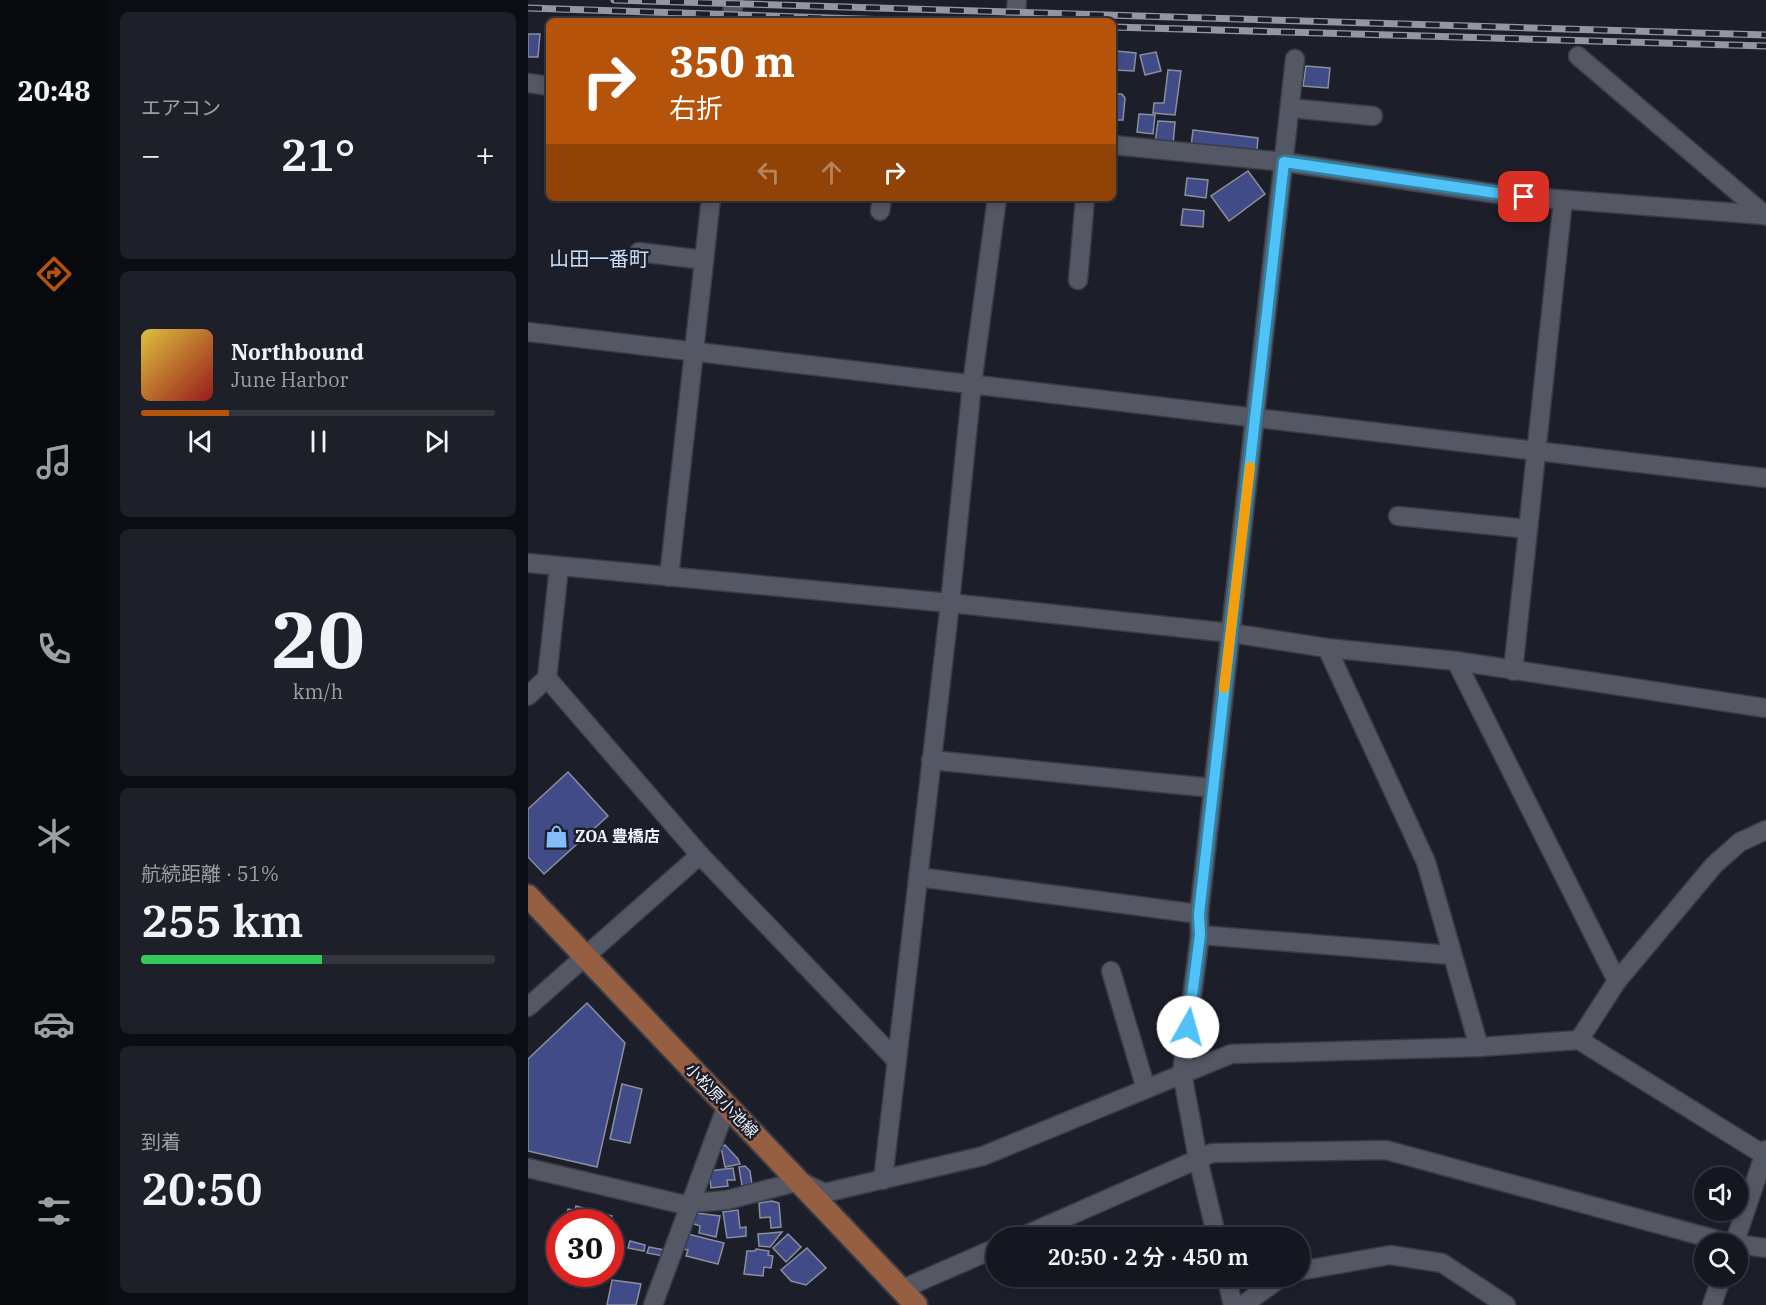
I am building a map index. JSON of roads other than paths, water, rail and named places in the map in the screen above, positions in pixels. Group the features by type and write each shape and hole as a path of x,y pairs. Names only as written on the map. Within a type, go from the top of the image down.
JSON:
{"main road":[{"name":"小松原小池線","path":"528,896 909,1297"}],"street":[{"path":"731,18 734,0"},
{"path":"1016,18 1017,0"},
{"path":"1578,56 1765,215"},
{"path":"1214,1227 1198,1159 1182,1073 1200,935 1199,914 1212,788 1256,417 1294,59"},
{"path":"528,83 546,86"},
{"path":"1290,108 1373,116"},
{"path":"1116,145 1284,162 1504,195 1765,215"},
{"path":"1513,671 1563,200"},
{"path":"669,577 711,201"},
{"path":"883,1180 950,603 972,384 998,201"},
{"path":"1078,280 1085,201"},
{"path":"639,252 704,260"},
{"path":"528,332 1766,478"},
{"path":"1398,516 1528,529"},
{"path":"528,563 950,603 1231,633 1327,648 1456,662 1766,708"},
{"path":"528,696 547,678 559,567"},
{"path":"1327,648 1426,862 1479,1047"},
{"path":"1456,662 1617,981"},
{"path":"547,678 700,855 897,1061"},
{"path":"931,760 1212,788"},
{"path":"1579,1040 1617,981 1714,865 1740,842 1766,830"},
{"path":"528,1007 700,855"},
{"path":"918,877 1199,914"},
{"path":"1200,935 1451,955"},
{"path":"1111,971 1146,1089"},
{"path":"528,1168 681,1204 727,1200 800,1181 824,1193 983,1155 1231,1054 1479,1047 1579,1040 1765,1154 1739,1233"},
{"path":"652,1305 727,1105"},
{"path":"1044,1227 1212,1153 1386,1150 1694,1233"},
{"path":"1748,1246 1766,1248"},
{"path":"909,1297 986,1254"},
{"path":"1310,1269 1390,1256 1442,1263 1482,1299 1506,1305"},
{"path":"1229,1287 1233,1305"},
{"path":"1243,1305 1268,1287"},
{"path":"1712,1305 1718,1287"}],"railway":[{"path":"614,0 1766,35"},
{"path":"528,8 830,18"},
{"path":"1116,27 1766,46"}],"place":[{"name":"ZOA 豊橋店","path":"557,836"}],"district":[{"name":"山田一番町","path":"599,259"}]}
